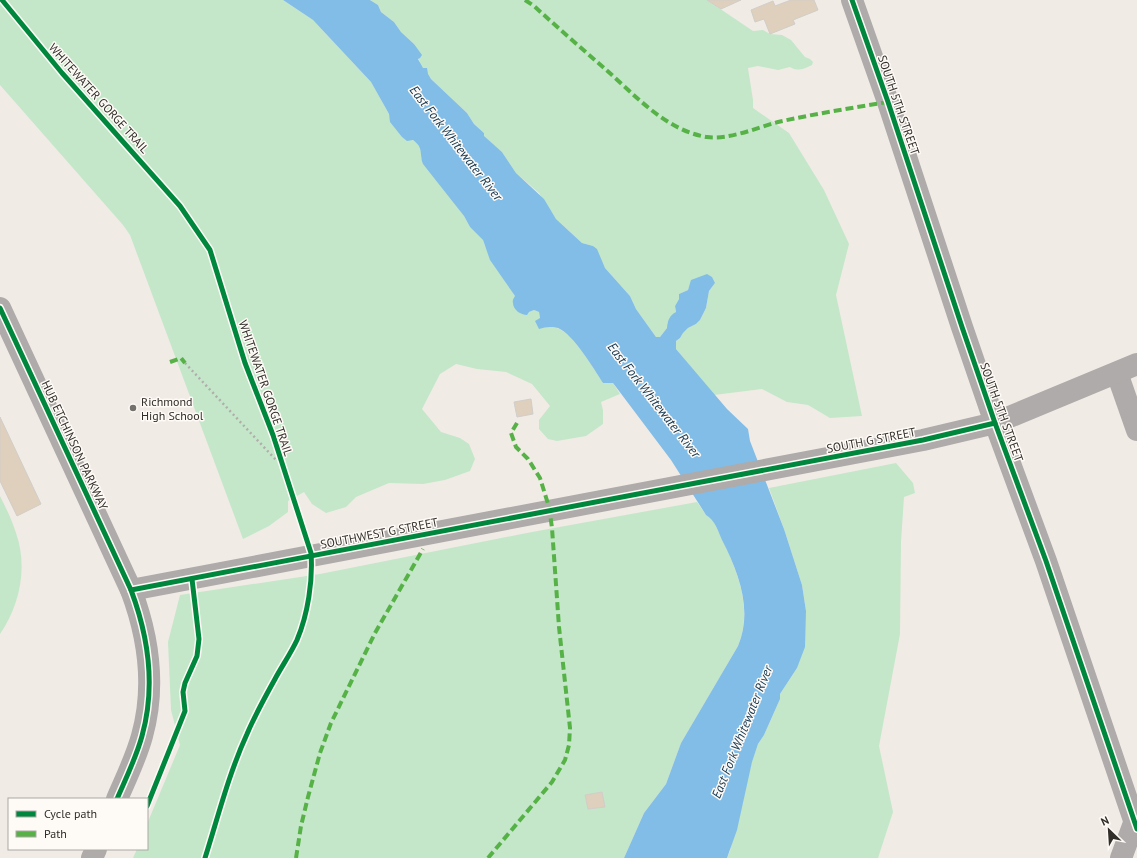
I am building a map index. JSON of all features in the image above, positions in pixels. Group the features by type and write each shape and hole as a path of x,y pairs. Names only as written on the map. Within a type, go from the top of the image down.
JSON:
{"street":[{"name":"SOUTH 5TH STREET","path":"852,0 888,102 995,423 1046,561 1136,826"},
{"name":"HUB ETCHINSON PARKWAY","path":"0,308 131,590"},
{"name":"SOUTH G STREET","path":"749,473 923,440 995,423 1137,364"},
{"path":"1117,373 1137,430"},
{"name":"SOUTHWEST G STREET","path":"131,590 749,473"},
{"path":"117,798 142,736 150,687 146,638 140,613 131,590"},
{"path":"1121,858 1136,826"}],"path":[{"path":"185,363 278,460"}],"green space":[{"path":"0,0 283,0 313,20 371,82 395,128 418,144 421,149 421,158 464,216 470,227 483,240 497,269 515,296 529,312 534,310 539,312 540,318 548,327 557,328 570,337 583,352 603,383 613,383 620,394 601,402 603,410 603,424 586,436 557,441 548,439 539,429 539,420 550,406 532,384 506,372 477,369 456,364 440,374 422,409 441,432 460,438 469,444 475,459 470,471 445,480 423,484 389,483 356,497 346,507 326,513 312,504 304,492 288,501 288,512 269,526 243,539 130,235 123,225 0,85"},
{"path":"370,0 707,0 753,31 763,30 770,34 782,35 791,40 805,57 813,62 812,65 798,70 790,67 778,70 758,66 748,68 753,108 789,133 824,190 849,244 836,295 862,416 830,418 808,405 787,402 762,389 714,395 676,349 676,341 688,328 700,320 706,308 709,291 715,283 692,280 688,290 679,294 679,299 675,306 676,312 667,323 667,328 660,337 656,337 636,309 630,296 605,268 593,246 582,243 556,219 539,193 516,173 502,152 483,136 484,133 474,124 467,113 431,79 421,66 414,44 401,32 394,22 381,12 378,5"},
{"path":"896,463 913,483 915,493 904,497 901,542 900,634 879,746 893,812 878,858 727,858 752,761 758,744 764,735 780,699 780,694 797,668 806,611 802,585 769,488"},
{"path":"0,496 11,519 20,546 21,572 20,585 13,611 0,634"},
{"path":"697,502 706,515 712,518 727,549 739,580 743,597 743,630 738,646 681,743 666,784 644,813 624,858 133,858 137,850 148,850 148,822 180,745 171,710 168,642 180,595 320,574 532,532","holes":["602,792 604,807 588,809 585,795"]}],"water":[{"name":"East Fork Whitewater River","path":"283,0 370,0 378,5 381,12 394,22 422,55 418,59 423,68 427,68 431,79 467,113 474,124 484,133 484,136 502,152 516,173 544,199 556,219 582,243 593,246 597,249 605,268 630,296 636,309 656,337 660,337 667,328 669,318 676,312 675,306 679,299 679,294 688,290 691,280 707,274 712,277 715,283 709,291 706,308 700,320 688,328 676,341 676,349 727,409 748,429 750,441 784,529 802,585 806,611 805,647 797,668 780,694 780,699 764,735 758,744 752,762 737,830 727,858 624,858 644,813 666,784 681,743 738,646 742,633 744,606 742,592 734,566 716,526 706,515 671,460 613,383 603,383 583,352 564,332 553,327 539,329 535,321 540,318 539,312 534,310 525,315 516,310 513,306 513,299 515,296 490,260 483,240 470,227 464,216 423,164 419,146 413,140 407,141 402,137 390,122 389,114 371,82 313,20"}],"building":[{"path":"707,0 741,0 721,9"},
{"path":"791,0 814,0 818,10 793,20 795,24 770,34 764,19 755,22 751,10 773,1 775,6"},
{"path":"531,399 533,414 517,417 514,402"},
{"path":"0,417 41,504 17,516 0,481"},
{"path":"602,792 605,807 588,809 585,795"}],"marked path":[{"path":"525,0 534,6 651,110 678,127 692,133 707,137 724,137 792,119 888,102"},
{"path":"170,362 181,358 185,363"},
{"path":"488,858 552,782 565,760 569,745 570,728 559,627 552,528 549,507 540,478 528,459 516,447 511,433 517,423"},
{"path":"296,858 301,826 308,797 320,753 331,723 375,633 423,549"}],"cycle path":[{"name":"WHITEWATER GORGE TRAIL","path":"2,0 62,73 180,206 210,250 245,363 273,435 311,553 309,597 301,630 295,645 250,727 229,780 205,858"},
{"path":"852,0 888,102 995,423 1046,561 1137,829"},
{"path":"0,308 131,590 142,626 148,662 149,699 142,736 137,752 117,798"},
{"path":"131,590 923,440 995,423"},
{"path":"148,804 185,711 183,692 185,683 197,656 199,639 192,579"}],"place":[{"name":"Richmond High School","path":"133,408"}]}
